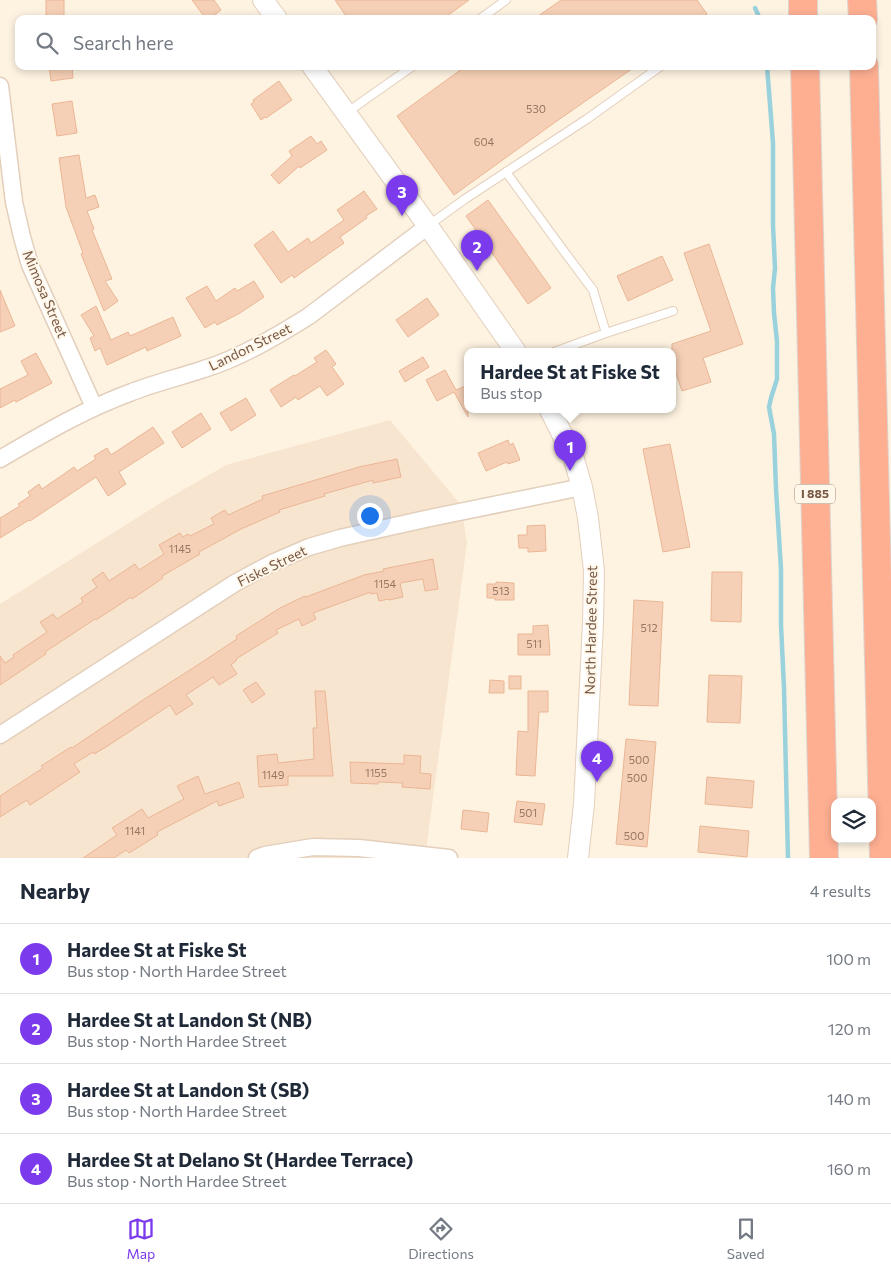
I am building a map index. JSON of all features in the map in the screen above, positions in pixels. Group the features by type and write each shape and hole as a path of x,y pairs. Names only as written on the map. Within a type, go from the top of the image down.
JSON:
{"highway":[{"path":"803,0 803,15"},
{"path":"862,0 862,15"},
{"name":"I 885","path":"804,70 824,858"},
{"path":"864,70 884,858"}],"street":[{"path":"263,0 274,15"},
{"path":"315,70 513,348"},
{"name":"Mimosa Street","path":"0,86 14,202 30,265 94,407"},
{"name":"Landon Street","path":"0,460 41,435 94,407 163,380 232,359 291,328 337,296 428,226"},
{"name":"North Hardee Street","path":"552,413 573,456 582,487 588,518 594,571 584,804 578,858"},
{"name":"Fiske Street","path":"0,735 236,582 272,563 310,547 340,538 582,487"},
{"path":"257,858 313,847 359,848 448,858"}],"lane":[{"path":"485,15 506,0"},
{"path":"346,113 406,70"},
{"path":"428,226 465,199 587,119 655,70"},
{"path":"506,172 593,290 606,333"},
{"path":"565,348 673,311"}],"shaded area":[{"path":"390,420 461,505 467,543 425,858 0,858 0,604 162,502 226,465"}],"building":[{"path":"46,0 64,0 64,15 46,15"},
{"path":"192,0 214,0 221,10 214,15 203,15"},
{"path":"335,0 469,0 448,15 345,15"},
{"path":"561,0 697,0 707,14 706,15 540,15"},
{"path":"50,70 72,70 73,78 51,81"},
{"path":"460,70 630,70 454,195 397,116"},
{"path":"279,81 292,100 261,120 251,104 254,102 253,100"},
{"path":"72,101 77,133 57,136 52,104"},
{"path":"311,136 317,144 321,141 327,150 300,168 299,166 279,184 271,175 292,156 289,151"},
{"path":"79,155 86,198 95,195 99,207 87,211 94,229 92,230 112,279 105,281 118,301 104,311 81,254 83,253 66,207 59,158"},
{"path":"364,191 377,209 340,237 344,243 294,278 292,275 281,283 254,245 273,231 288,252 308,238 311,243 344,220 337,210"},
{"path":"488,200 551,288 528,304 466,216"},
{"path":"709,244 743,344 703,358 711,382 682,391 676,374 676,348 672,348 672,344 711,331 684,253"},
{"path":"662,256 673,280 628,301 617,276"},
{"path":"254,281 264,297 240,313 217,325 215,322 205,328 186,298 207,286 216,301 235,288 237,291"},
{"path":"0,290 15,326 0,332"},
{"path":"427,298 439,315 408,337 396,320"},
{"path":"96,306 111,340 128,332 130,336 173,317 181,336 147,351 146,347 107,365 100,348 95,351 90,338 94,336 81,315"},
{"path":"326,350 336,364 332,367 344,384 327,396 320,386 298,400 296,397 281,407 270,390 317,362 314,358"},
{"path":"36,353 52,383 16,402 15,400 0,408 0,389 28,375 21,361"},
{"path":"423,357 429,367 405,382 399,371"},
{"path":"445,370 456,390 464,387 464,410 454,392 437,401 426,380"},
{"path":"246,398 256,415 231,431 220,413"},
{"path":"201,413 211,429 182,448 172,432"},
{"path":"153,427 164,443 119,472 126,484 108,496 96,477 30,521 0,538 0,518 20,506 18,504 30,496 28,492 39,484 42,489 74,467 77,471 96,459 94,456 107,448 111,455"},
{"path":"508,440 510,445 513,443 520,460 508,464 507,462 486,471 478,453"},
{"path":"670,444 690,547 663,552 643,449"},
{"path":"397,459 401,477 373,483 373,480 324,494 325,496 279,510 280,512 241,529 199,552 200,554 162,576 163,578 132,599 131,597 95,619 0,685 0,656 5,663 14,657 13,655 47,632 40,622 53,614 57,619 83,602 81,598 97,587 92,580 103,572 109,581 135,564 139,570 164,554 159,545 180,533 183,537 188,534 190,536 214,524 211,518 225,510 228,515 263,499 262,496 359,467"},
{"path":"545,525 546,551 528,552 528,548 519,548 518,535 527,535 527,526"},
{"path":"433,559 438,589 425,591 423,579 400,583 403,597 379,601 377,593 371,594 371,592 313,613 316,619 302,626 299,619 276,630 278,633 236,659 231,665 237,674 219,685 213,677 186,695 193,704 176,715 170,705 106,747 94,754 93,752 74,764 80,772 56,788 30,805 27,800 0,817 0,796 43,768 41,766 72,748 237,639 236,636 280,608 305,596 364,575 384,571 383,569"},
{"path":"712,572 742,572 741,622 711,621"},
{"path":"496,582 514,583 514,600 487,598 487,584 496,584"},
{"path":"634,600 663,602 658,706 629,705"},
{"path":"548,625 550,655 518,655 518,634 533,634 533,626"},
{"path":"709,675 742,676 740,723 707,722"},
{"path":"509,676 521,676 521,689 509,689"},
{"path":"490,680 504,681 504,693 489,693"},
{"path":"256,682 265,694 252,703 243,690"},
{"path":"315,691 325,691 333,776 288,776 288,785 259,787 257,756 277,754 278,763 314,759 313,728 317,728"},
{"path":"528,691 548,691 548,712 539,712 535,776 516,775 518,731 528,732"},
{"path":"626,739 656,742 647,847 616,844"},
{"path":"404,755 421,756 420,773 431,774 430,789 402,787 403,783 351,783 350,762 404,764"},
{"path":"198,776 205,794 239,782 244,797 219,806 217,801 157,832 158,835 129,853 126,850 114,858 83,858 117,835 112,828 142,809 148,818 184,799 177,786"},
{"path":"707,777 754,781 752,808 705,804"},
{"path":"517,801 545,804 542,825 514,822"},
{"path":"463,810 489,813 487,832 461,829"},
{"path":"700,826 749,831 747,857 698,852"}],"waterway":[{"path":"755,8 758,15"},
{"path":"767,70 773,143 775,268 773,288 777,341 777,379 769,407 774,434 781,569 788,858"}],"place":[{"name":"Hardee St at Landon St (SB)","path":"402,216"},
{"name":"Hardee St at Landon St (NB)","path":"477,271"},
{"name":"Hardee St at Fiske St","path":"570,471"},
{"name":"Hardee St at Delano St (Hardee Terrace)","path":"597,782"}]}
